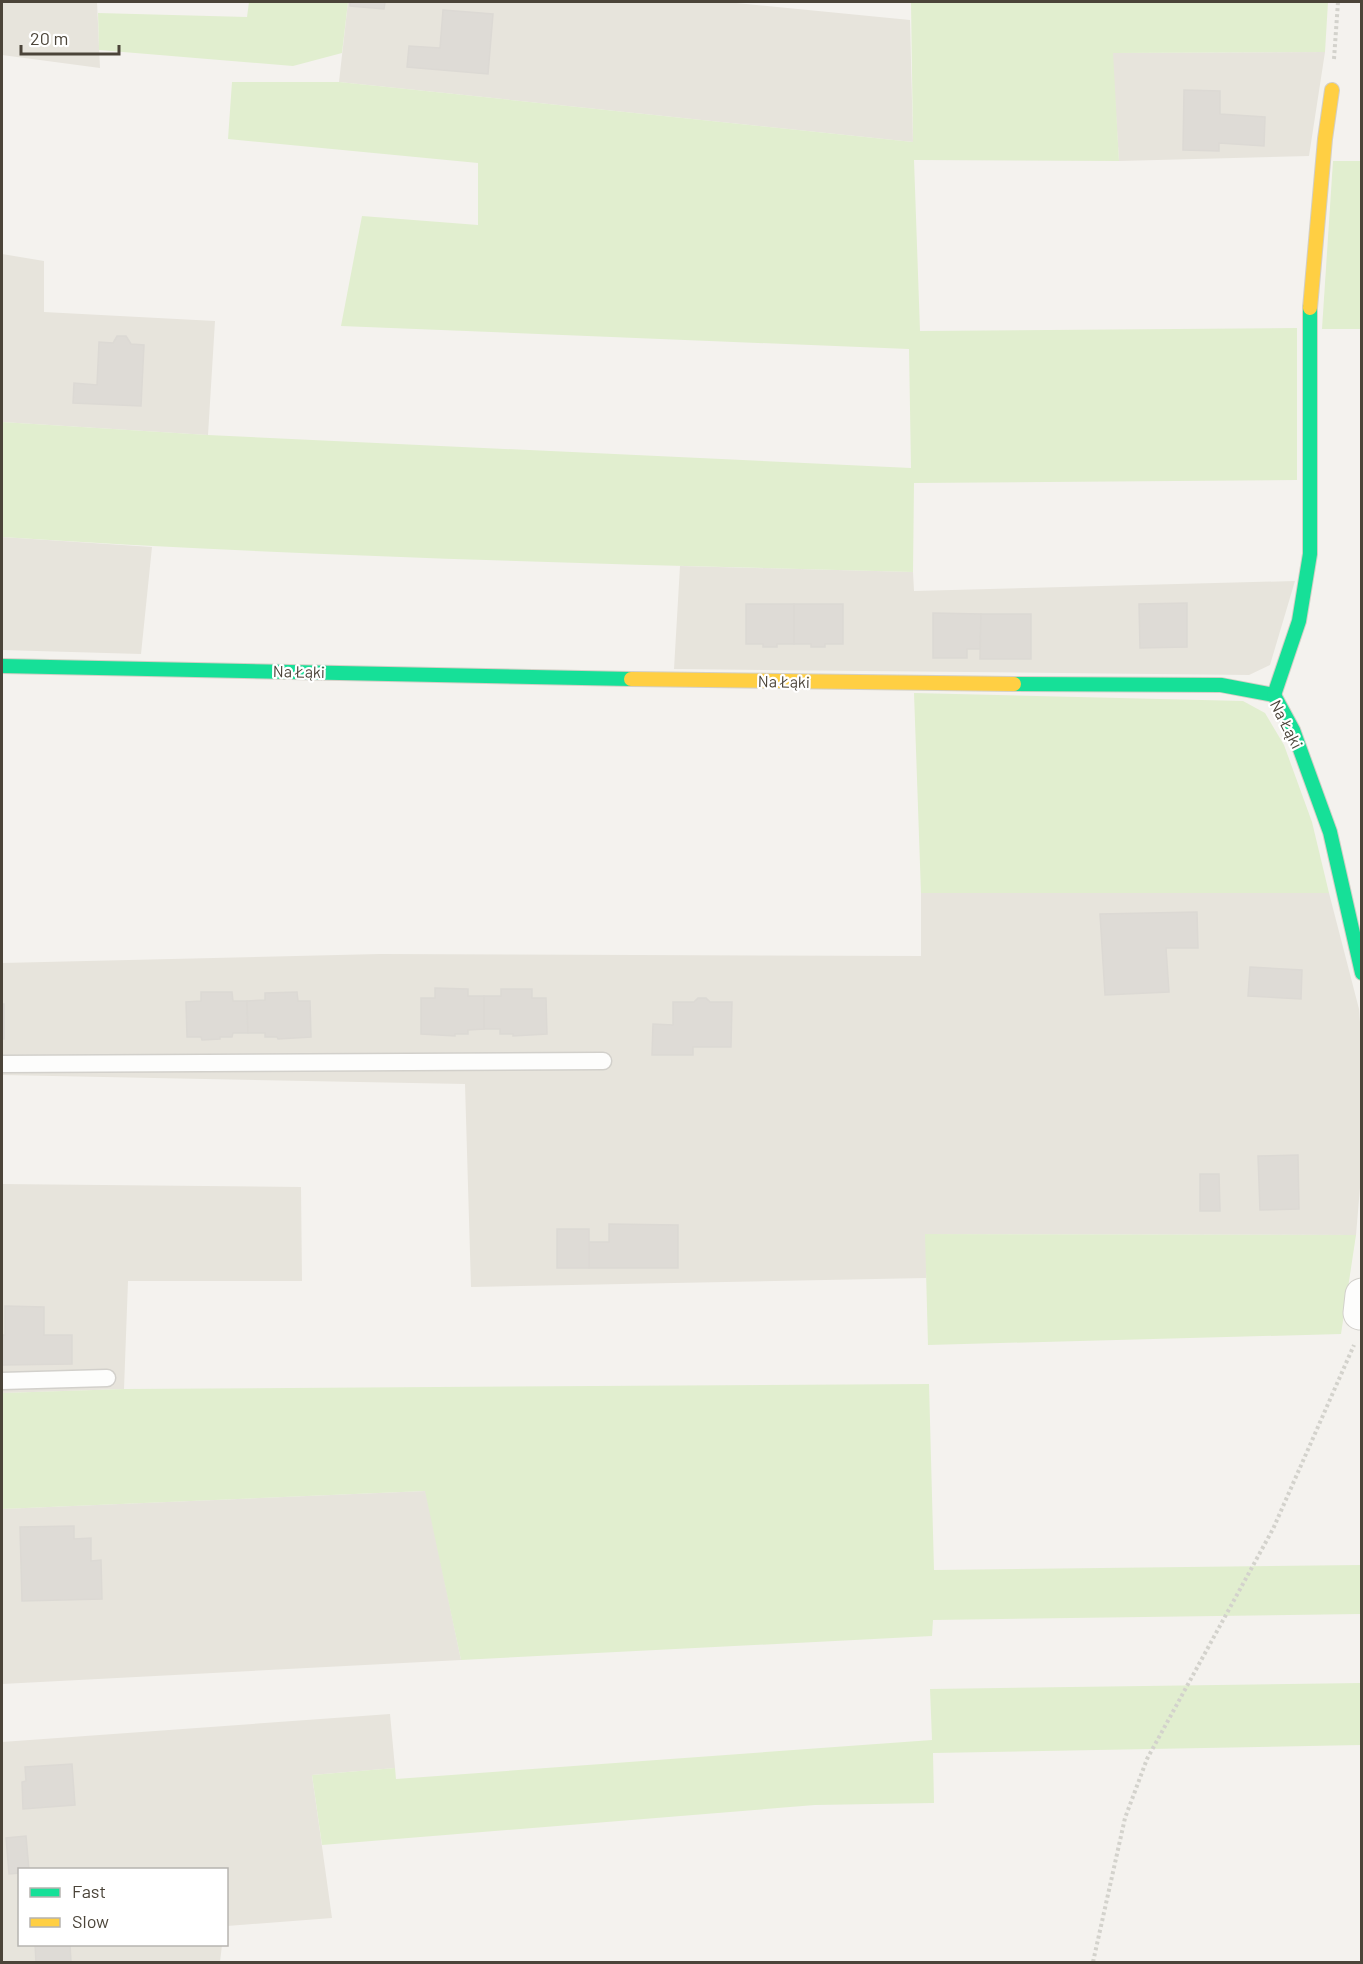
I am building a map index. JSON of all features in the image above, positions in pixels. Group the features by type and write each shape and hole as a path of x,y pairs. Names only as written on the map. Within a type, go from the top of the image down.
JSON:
{"street":[{"path":"1274,695 1299,621 1310,554 1310,303 1325,139 1332,90"},
{"name":"Na Łąki","path":"2,666 904,684 1221,685 1274,695 1293,730 1330,832 1362,973"}],"lane":[{"path":"2,1064 603,1061"},
{"path":"2,1381 107,1378"}],"path":[{"path":"1332,90 1338,2"},
{"path":"1093,1962 1125,1818 1147,1759 1273,1529 1357,1339 1361,1304"}],"shaded area":[{"path":"2,2 97,2 100,68 2,55"},
{"path":"348,2 726,2 910,20 913,142 339,82"},
{"path":"1325,52 1309,156 1119,161 1112,53"},
{"path":"2,254 44,261 44,312 215,321 208,435 2,422"},
{"path":"2,537 152,547 141,654 2,650"},
{"path":"680,566 913,572 914,591 1295,581 1270,665 1249,675 674,669"},
{"path":"921,893 1329,893 1359,1009 1362,1164 1356,1235 926,1234 926,1278 471,1287 465,1084 2,1075 2,963 380,954 921,956"},
{"path":"2,1184 301,1187 302,1281 128,1281 124,1389 2,1393"},
{"path":"426,1491 461,1660 2,1684 2,1509"},
{"path":"390,1714 395,1768 312,1775 332,1918 228,1926 228,1868 18,1868 18,1946 222,1946 220,1962 2,1962 2,1742"}],"green space":[{"path":"249,2 348,2 342,53 293,66 99,50 98,13 247,17"},
{"path":"911,2 1328,2 1325,52 1113,53 1119,161 914,160 920,331 1297,328 1297,480 914,483 913,572 343,555 2,537 2,422 208,435 911,468 909,349 341,326 362,216 478,225 478,163 228,139 232,82 339,82 913,142"},
{"path":"1333,161 1361,161 1361,329 1322,329"},
{"path":"914,693 1243,701 1265,713 1284,745 1312,822 1329,893 921,893"},
{"path":"925,1234 1356,1235 1341,1334 928,1345"},
{"path":"929,1384 934,1570 1361,1565 1361,1614 933,1620 932,1636 461,1660 425,1491 2,1509 2,1393 124,1389"},
{"path":"1361,1683 1361,1745 933,1753 934,1803 815,1805 322,1845 312,1775 395,1768 396,1779 932,1740 930,1689"}],"building":[{"path":"350,2 385,2 384,9 350,6"},
{"path":"443,10 493,14 488,74 407,67 409,46 440,48"},
{"path":"1184,90 1220,91 1220,114 1265,117 1264,146 1219,143 1219,151 1183,150"},
{"path":"117,336 126,336 131,344 144,345 141,406 73,403 74,383 97,385 99,342 113,343"},
{"path":"1187,603 1187,647 1140,648 1139,604"},
{"path":"746,604 794,604 794,644 763,647 763,644 746,644"},
{"path":"794,604 843,604 843,644 811,647 811,644 794,644"},
{"path":"933,613 981,614 980,649 967,649 967,658 933,658"},
{"path":"981,614 1031,614 1031,659 980,659"},
{"path":"1197,912 1198,948 1166,948 1169,992 1105,995 1100,914"},
{"path":"1250,967 1302,970 1301,999 1248,996"},
{"path":"435,988 468,989 468,996 484,996 484,1029 468,1030 468,1034 455,1034 455,1036 421,1034 421,998 435,998"},
{"path":"501,989 532,989 532,998 546,998 547,1034 513,1036 513,1034 500,1034 500,1029 484,1029 484,996 501,996"},
{"path":"201,992 232,992 233,1001 247,1001 248,1033 233,1033 232,1037 220,1037 220,1039 202,1040 201,1037 187,1037 186,1002 201,1001"},
{"path":"297,992 298,1001 310,1001 311,1037 278,1039 277,1037 265,1037 265,1033 248,1033 247,1001 265,1000 265,993"},
{"path":"698,998 706,998 710,1002 732,1002 731,1047 693,1047 693,1055 652,1055 653,1024 673,1025 673,1002 694,1002"},
{"path":"2,1004 4,1004 4,1039 2,1039"},
{"path":"1298,1155 1299,1209 1260,1210 1258,1156"},
{"path":"1200,1174 1219,1174 1220,1211 1200,1211"},
{"path":"609,1224 678,1225 678,1268 589,1268 589,1242 609,1242"},
{"path":"557,1229 589,1229 589,1268 557,1268"},
{"path":"5,1306 44,1307 44,1335 72,1335 72,1364 2,1365"},
{"path":"74,1526 74,1539 91,1538 91,1561 101,1560 102,1599 22,1601 20,1527"},
{"path":"72,1764 75,1805 23,1809 22,1782 26,1781 25,1767"},
{"path":"26,1836 29,1868 18,1868 18,1873 9,1874 6,1838"},
{"path":"35,1946 70,1946 71,1962 36,1962"}],"traffic: fast":[{"path":"1274,695 1299,621 1310,554 1310,308"},
{"path":"2,666 631,679"},
{"path":"1014,684 1221,685 1274,695 1293,730 1330,832 1362,973"}],"traffic: slow":[{"path":"1310,308 1325,139 1332,90"},
{"path":"631,679 1014,684"}]}
